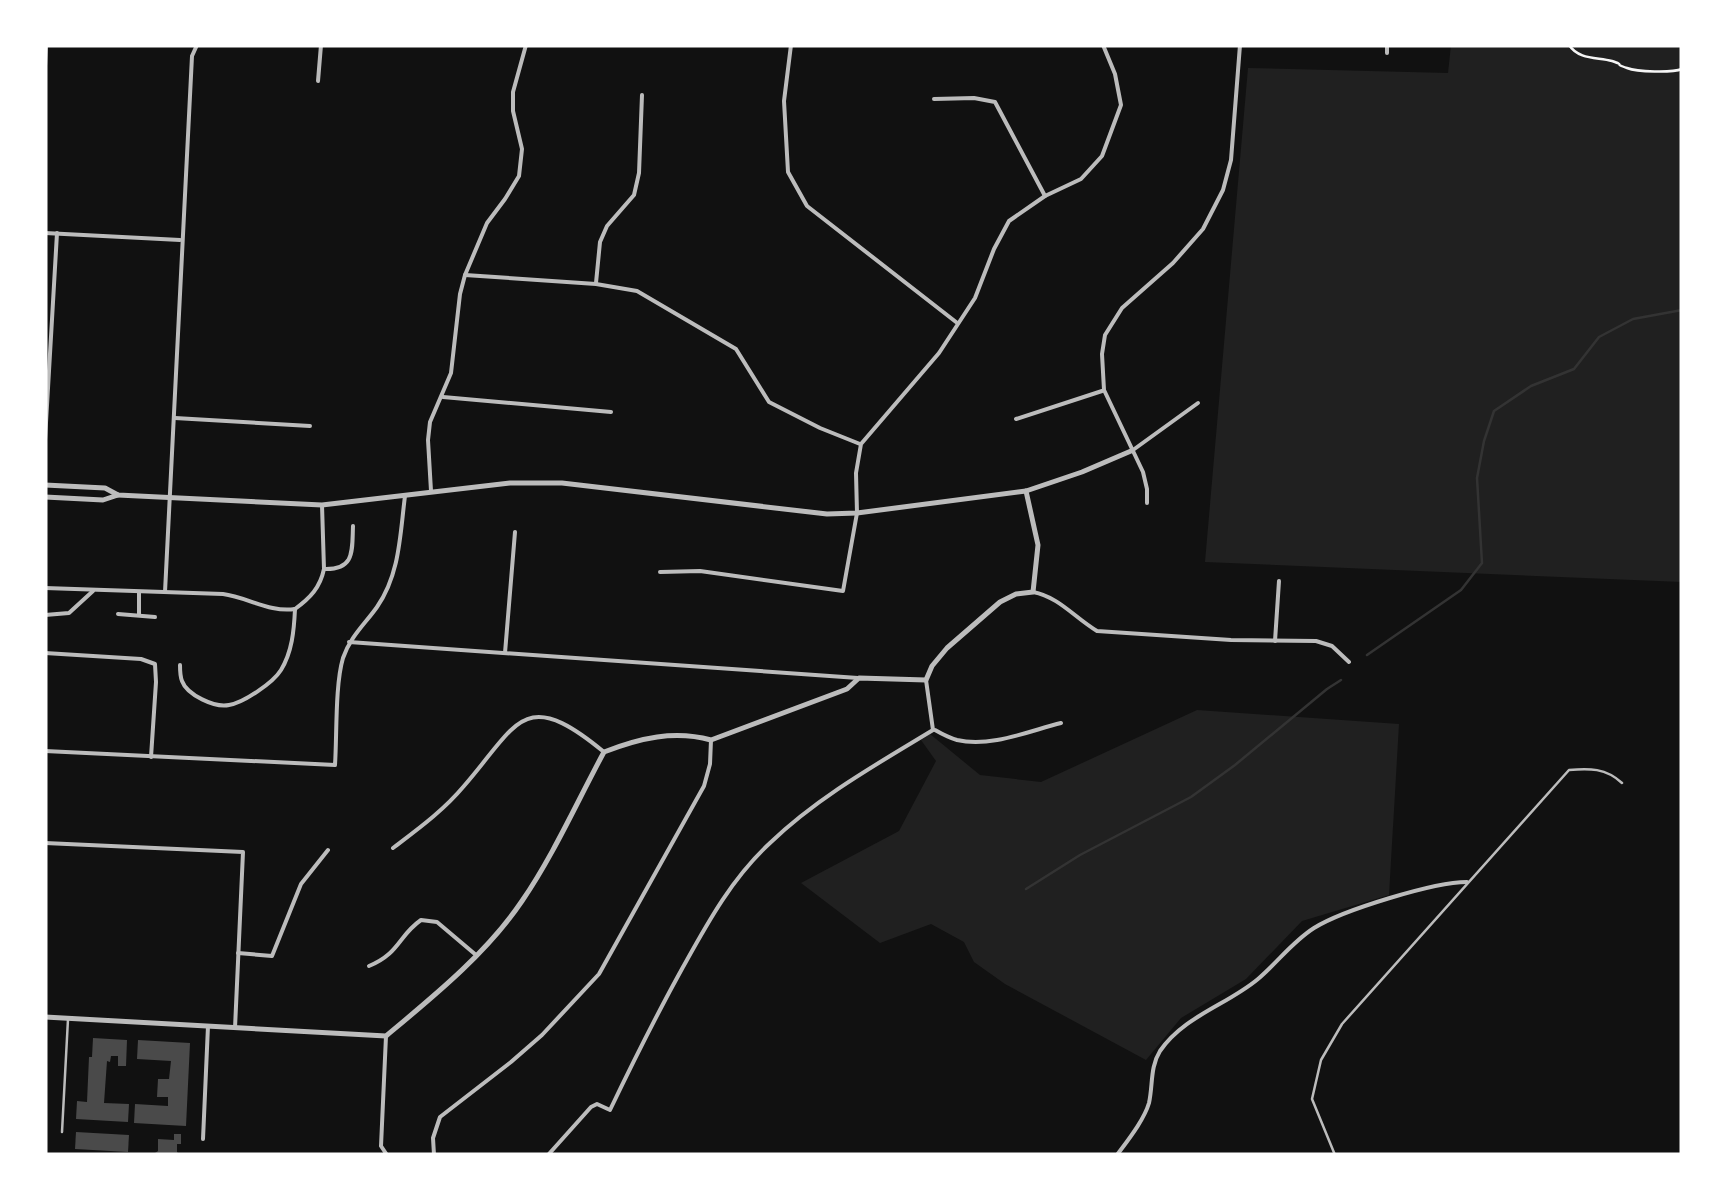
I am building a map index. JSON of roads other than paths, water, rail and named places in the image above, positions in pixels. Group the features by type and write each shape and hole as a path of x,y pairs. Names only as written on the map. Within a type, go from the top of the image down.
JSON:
{"street":[{"path":"45,66 46,45"},
{"path":"165,592 192,56 197,45"},
{"path":"318,81 320,45"},
{"path":"432,491 430,422 451,373 465,275 487,223 519,176 522,149 512,92 526,45"},
{"path":"790,45 784,101 788,172 807,206 957,323"},
{"path":"660,572 700,570 843,591 856,513 861,444 939,352 975,298 1009,221 1081,179 1102,156 1121,104 1115,74 1103,45"},
{"path":"1148,504 1143,472 1104,390 1104,335 1122,308 1173,264 1203,229 1223,190 1231,160 1240,45"},
{"path":"1387,45 1387,52"},
{"path":"596,284 600,242 607,226 634,195 639,174 642,95"},
{"path":"934,99 995,102 1046,196"},
{"path":"45,232 182,240"},
{"path":"45,440 57,233"},
{"path":"465,275 596,284 638,291 736,349 769,402 861,444"},
{"path":"1016,419 1104,390"},
{"path":"442,397 611,412"},
{"path":"45,485 105,488 118,494 322,505 432,491 562,483 826,514 856,513 1026,491 1131,450 1198,402"},
{"path":"175,418 310,426"},
{"path":"1026,491 1038,545 1033,592"},
{"path":"45,497 103,500 118,494"},
{"path":"45,751 335,765 340,668 349,642 389,586 395,570 405,496"},
{"path":"180,665 185,687 223,706 238,702 279,673 292,642 295,610 317,588 324,570 322,505"},
{"path":"324,570 342,568 348,561 353,526"},
{"path":"505,653 514,532"},
{"path":"1275,641 1278,581"},
{"path":"45,588 224,594 276,609 295,610"},
{"path":"45,614 69,613 93,591"},
{"path":"138,592 138,615"},
{"path":"934,730 926,680 932,666 946,648 1000,602 1016,594 1046,594 1098,631 1324,642 1349,662"},
{"path":"118,614 156,616"},
{"path":"349,642 926,680"},
{"path":"45,653 150,660 156,682 151,757"},
{"path":"45,1016 386,1036 476,955 523,900 604,752 665,734 690,734 712,740 847,689 859,678"},
{"path":"393,848 463,788 518,722 538,717 557,719 578,730 604,752"},
{"path":"934,730 972,742 1061,723"},
{"path":"548,1155 591,1107 597,1104 610,1110 660,1008 733,883 769,844 809,810 934,730"},
{"path":"434,1155 433,1138 440,1117 511,1062 599,974 704,786 712,740"},
{"path":"45,843 243,852 235,1028"},
{"path":"238,952 272,956 301,884 328,850"},
{"path":"1118,1155 1148,1105 1152,1070 1160,1052 1190,1021 1257,979 1287,948 1317,926 1408,894 1449,882 1467,882"},
{"path":"369,966 391,955 421,920 437,922 476,955"},
{"path":"203,1139 208,1026"},
{"path":"386,1036 381,1146 386,1155"}],"lane":[{"path":"1334,1155 1312,1100 1322,1060 1342,1024 1568,770 1592,767 1622,783"},
{"path":"62,1132 68,1018"}],"waterway":[{"path":"1367,655 1461,590 1482,563 1477,478 1494,411 1531,386 1574,369 1599,337 1633,319 1682,310"},
{"path":"1026,889 1080,855 1191,797 1341,680"}]}
